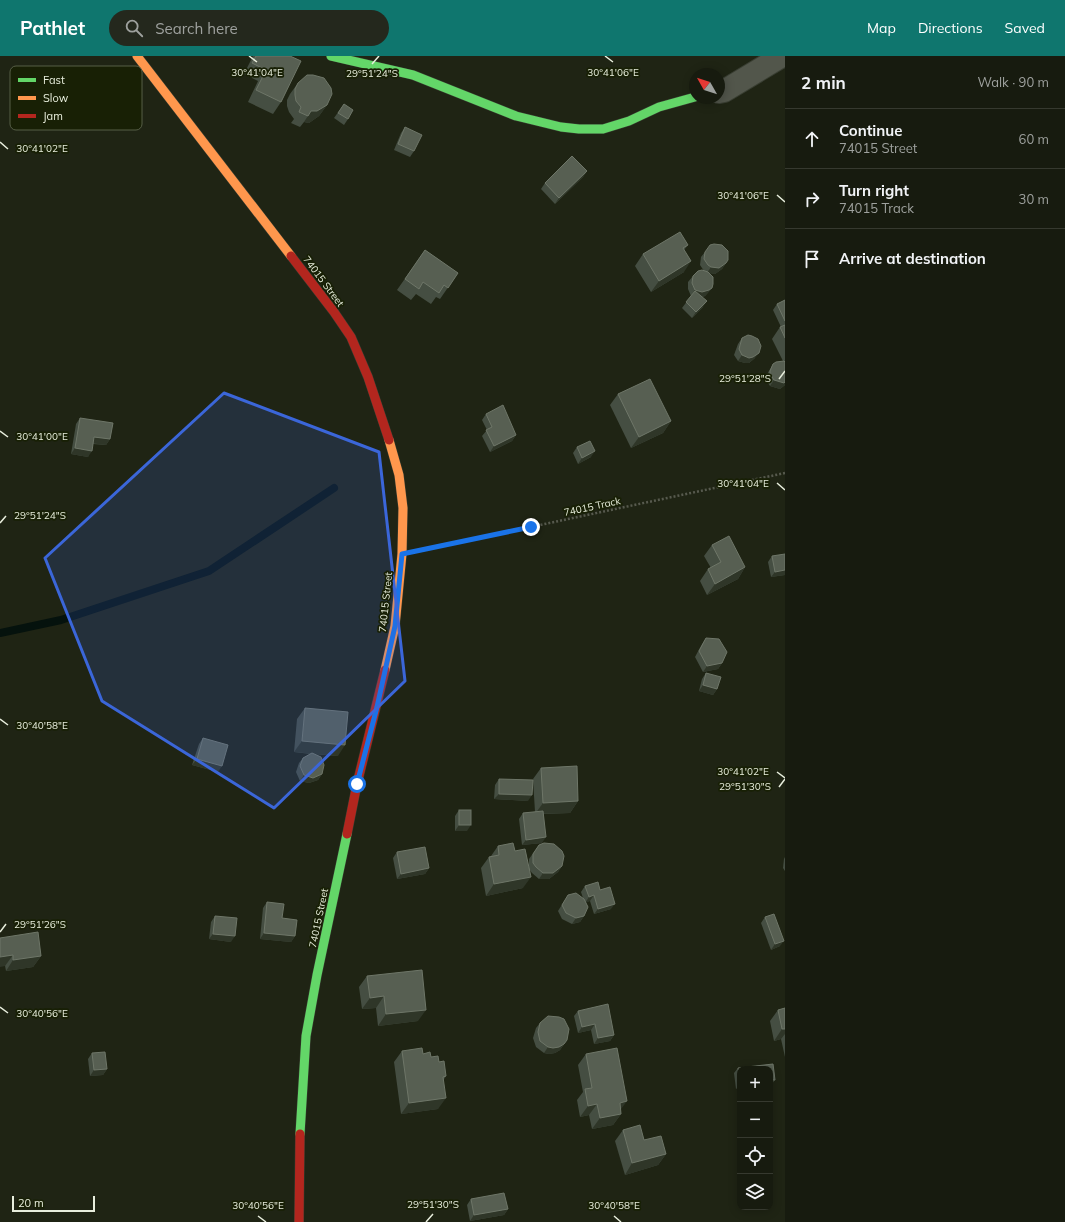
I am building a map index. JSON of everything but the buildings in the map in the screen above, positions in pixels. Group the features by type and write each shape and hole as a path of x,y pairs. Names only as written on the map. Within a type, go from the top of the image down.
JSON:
{"street":[{"name":"74015 Street","path":"137,56 334,312 351,337 368,377 381,414 399,475 403,508 402,554 395,626 377,707 357,784 317,975 306,1036 300,1124 299,1222"},
{"path":"331,56 413,75 516,116 561,127 603,129 629,121 658,107 689,99"},
{"path":"725,90 782,56"}],"path":[{"name":"74015 Track","path":"402,554 785,473"}],"highlighted area":[{"path":"224,393 379,452 405,681 274,808 102,701 45,558"}],"waterway":[{"path":"0,633 61,620 209,571 334,488"}],"traffic: fast":[{"path":"331,56 413,75 516,116 561,127 603,129 629,121 659,107 689,99"},
{"path":"300,1134 306,1036 317,975 347,834"}],"traffic: slow":[{"path":"137,56 291,256"},
{"path":"385,670 395,626 402,554 403,508 399,475 389,440"}],"traffic: jam":[{"path":"291,256 334,312 351,337 368,377 389,440"},
{"path":"347,834 357,784 385,670"},
{"path":"299,1222 300,1134"}],"route":[{"path":"357,784 377,707 395,626 402,554 531,527"}]}
